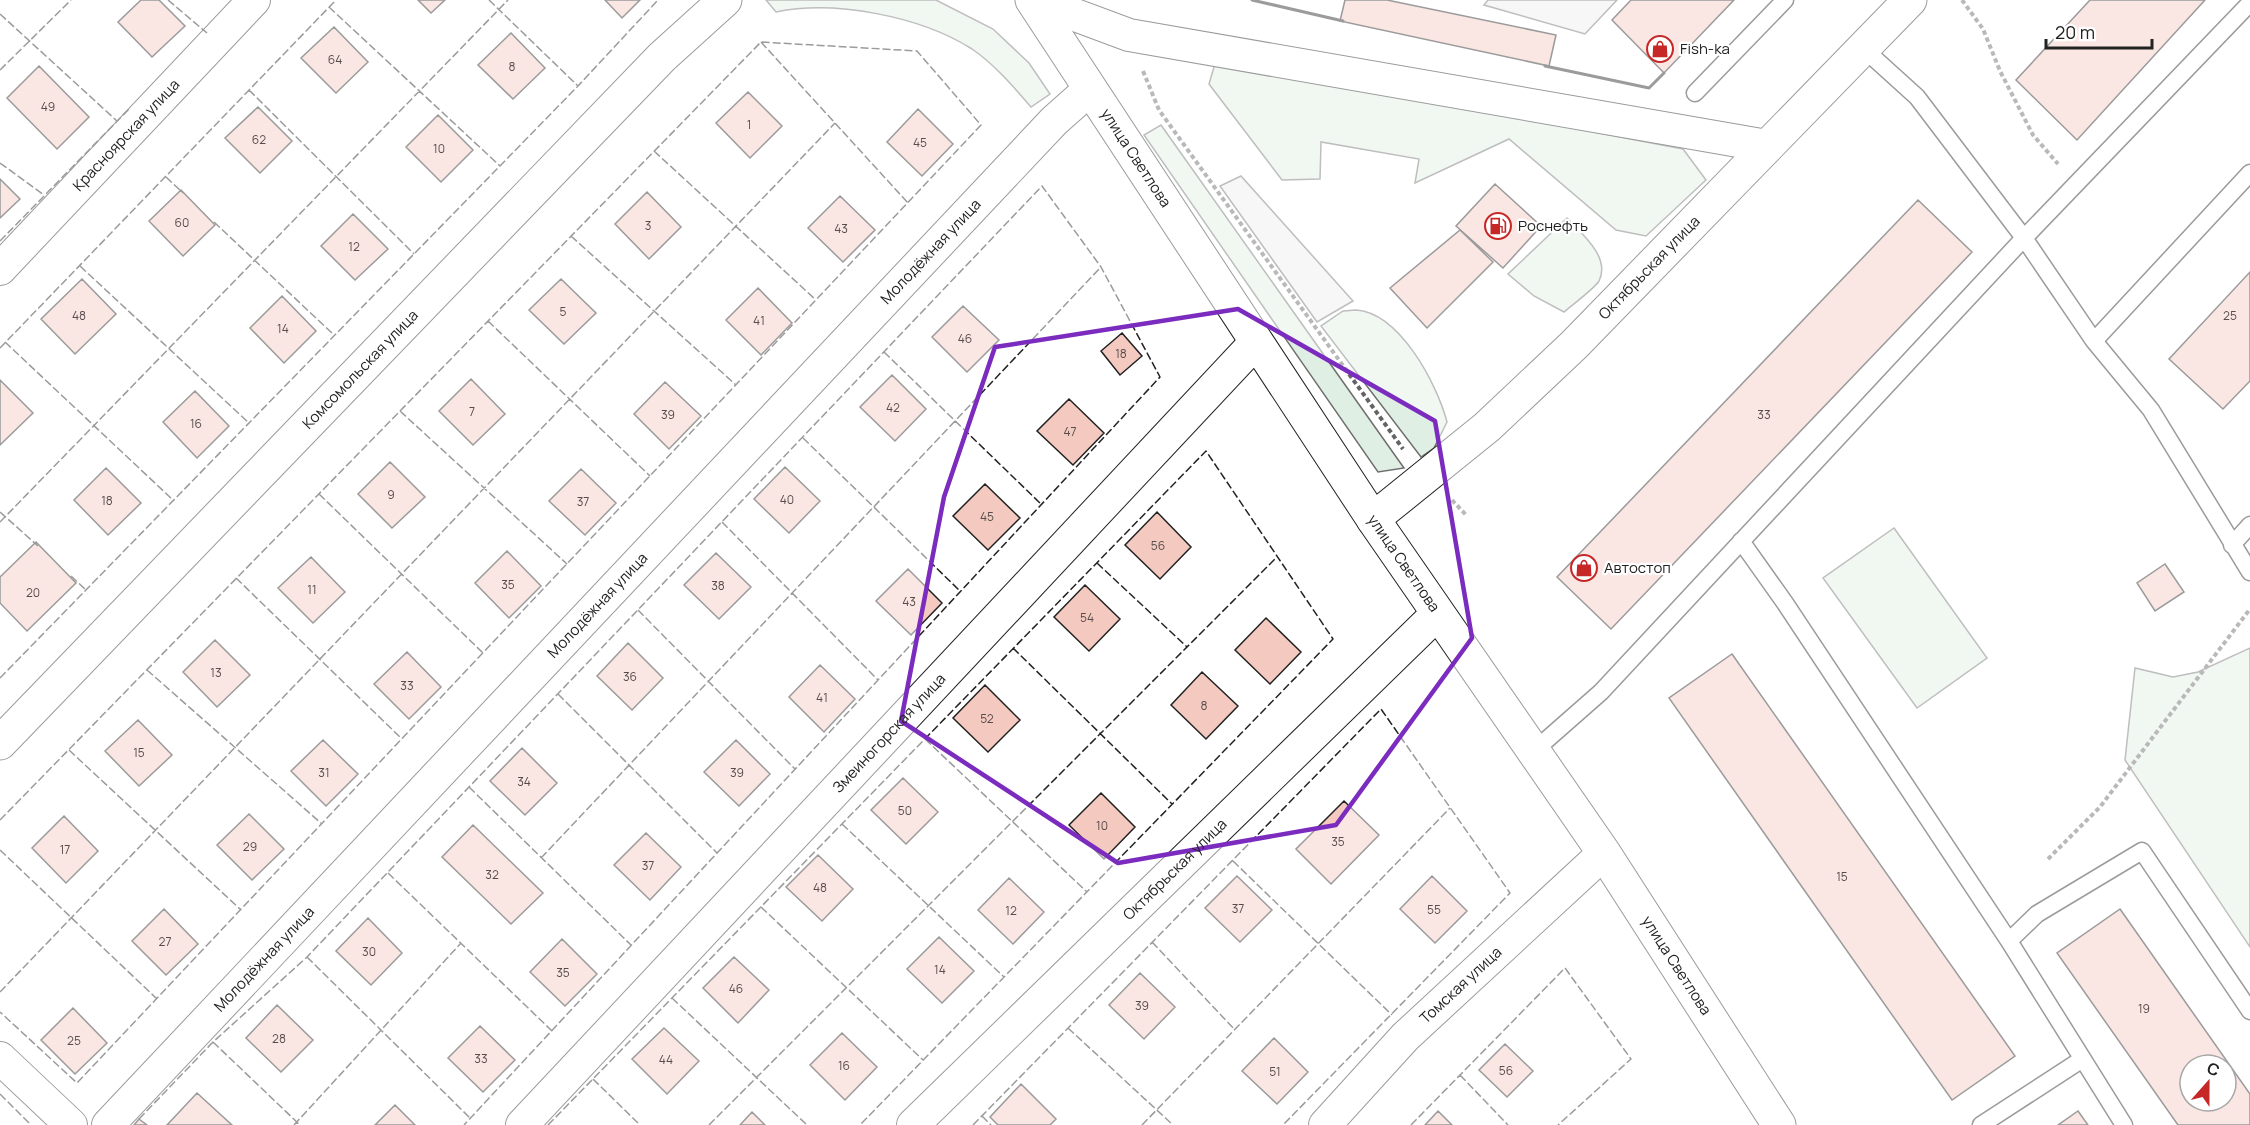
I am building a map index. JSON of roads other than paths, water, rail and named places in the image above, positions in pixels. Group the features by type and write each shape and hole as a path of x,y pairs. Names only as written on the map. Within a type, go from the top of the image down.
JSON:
{"main road":[{"name":"Комсомольская улица","path":"0,744 662,57 725,0"},
{"name":"улица Светлова","path":"1034,0 1373,519 1437,614 1535,750 1604,853 1779,1125"},
{"name":"Октябрьская улица","path":"1373,519 1429,477 1574,345 1910,0"}],"street":[{"name":"Красноярская улица","path":"0,268 254,0"},
{"path":"1034,0 1129,35 1223,49 1767,146"},
{"name":"Молодёжная улица","path":"108,1125 1038,139 1090,89"},
{"name":"Змеиногорская улица","path":"522,1125 1256,342"},
{"name":"Октябрьская улица","path":"913,1125 1437,614"},
{"name":"Томская улица","path":"1325,1125 1406,1037 1604,853"},
{"path":"0,1058 71,1125"}],"lane":[{"path":"1695,93 1785,0"},
{"path":"1535,750 1601,692 2024,238 2250,3"},
{"path":"1864,49 1917,97 2024,238 2094,341 2151,410 2250,572"},
{"path":"2094,341 2250,173"},
{"path":"2232,545 2250,525"},
{"path":"1741,541 1785,603 2008,940 2081,1060 2124,1125"},
{"path":"2008,940 2037,914 2142,851 2250,1011"},
{"path":"1981,1125 2081,1060"}],"place":[{"name":"Fish-ka","path":"1660,49"},
{"name":"Роснефть","path":"1498,226"},
{"name":"Автостоп","path":"1584,568"}]}
